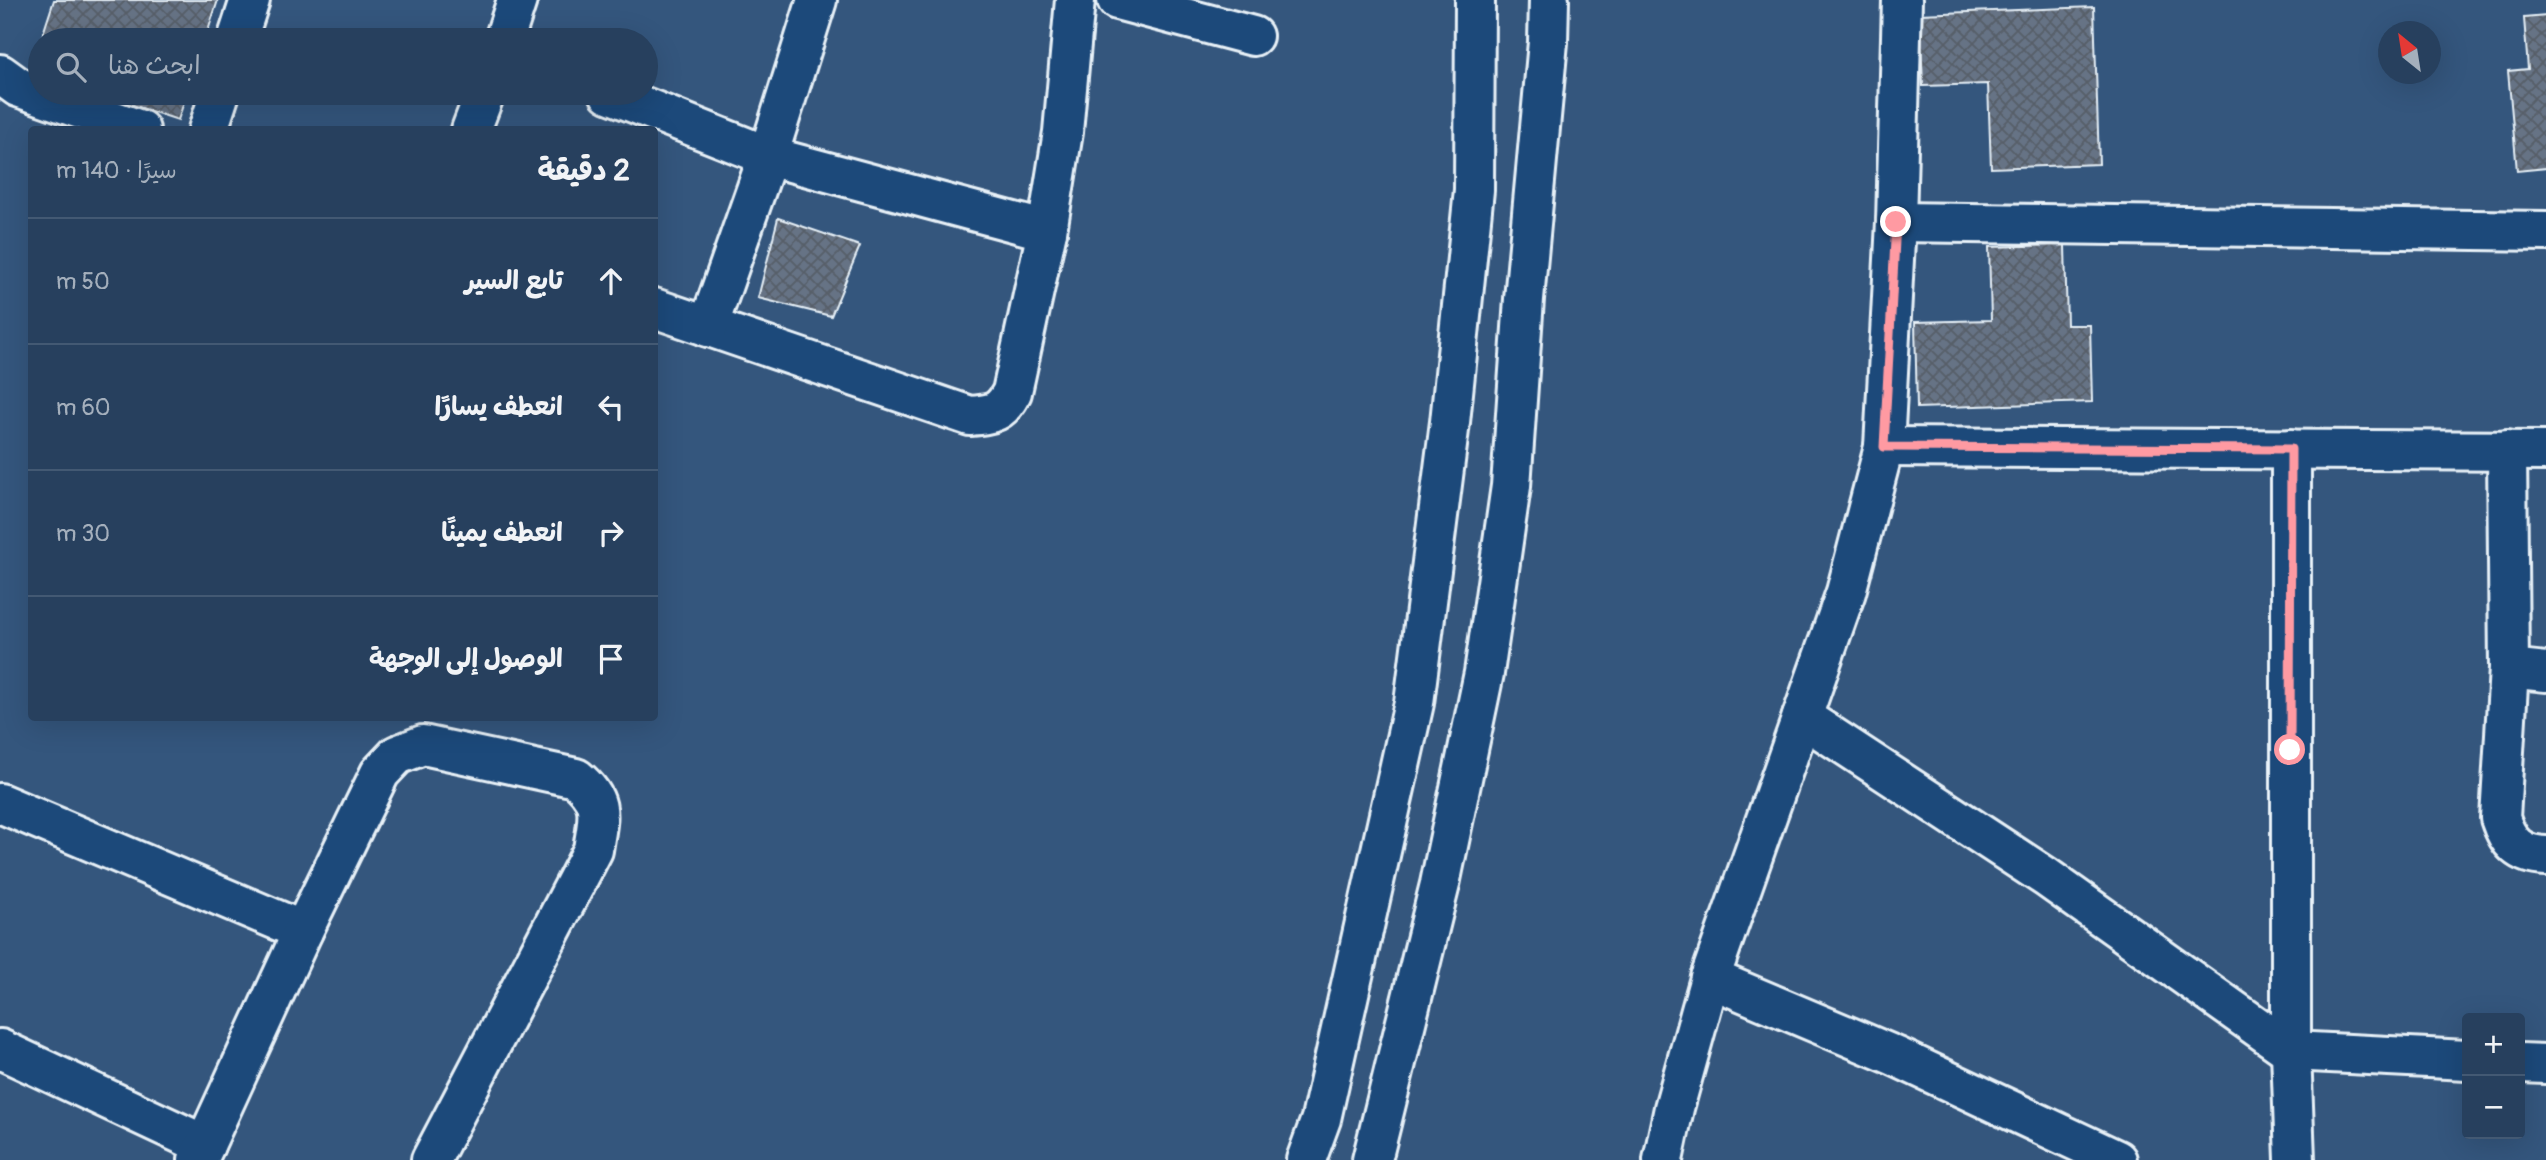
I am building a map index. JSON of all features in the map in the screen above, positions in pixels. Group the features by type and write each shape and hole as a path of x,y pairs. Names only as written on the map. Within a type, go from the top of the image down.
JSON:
{"main road":[{"path":"241,28 250,0"},
{"path":"508,28 517,0"},
{"path":"708,327 768,156 817,0"},
{"path":"658,309 970,416 987,415 1004,408 1012,392 1047,231 1063,132 1074,0"},
{"path":"1117,0 1253,37"},
{"path":"1306,1160 1321,1119 1414,703 1450,422 1474,190 1475,0"},
{"path":"1372,1160 1440,884 1484,673 1511,486 1524,299 1548,42 1549,0"},
{"path":"1662,1160 1710,978 1846,592 1884,447 1896,222 1902,0"},
{"path":"0,74 28,91"},
{"path":"69,105 129,126"},
{"path":"209,126 216,105"},
{"path":"473,126 480,105"},
{"path":"640,105 768,156 1047,231"},
{"path":"1896,222 2546,231"},
{"path":"1884,447 2546,451"},
{"path":"2291,449 2291,1051 2295,1160"},
{"path":"2507,450 2509,668 2500,818 2505,833 2515,846 2529,855 2546,856"},
{"path":"2509,668 2546,671"},
{"path":"1802,717 2046,877 2291,1051 2462,1060"},
{"path":"0,1049 202,1153 303,931 380,773 397,755 423,746 576,778 592,791 598,812 593,850 431,1160"},
{"path":"0,803 303,931"},
{"path":"1710,978 1895,1056 2117,1160"},
{"path":"2525,1063 2546,1064"}],"building":[{"path":"54,0 218,0 209,28 45,28"},
{"path":"2094,7 2099,164 1991,168 1988,84 1923,86 1920,14"},
{"path":"2546,16 2546,168 2517,171 2508,71 2528,69 2524,18"},
{"path":"132,105 183,105 178,120"},
{"path":"778,218 860,246 831,316 758,298"},
{"path":"2065,245 2067,325 2090,325 2092,402 1917,408 1915,322 1991,320 1989,247"}],"route":[{"path":"1896,222 1884,447 2291,449 2290,750"}]}
